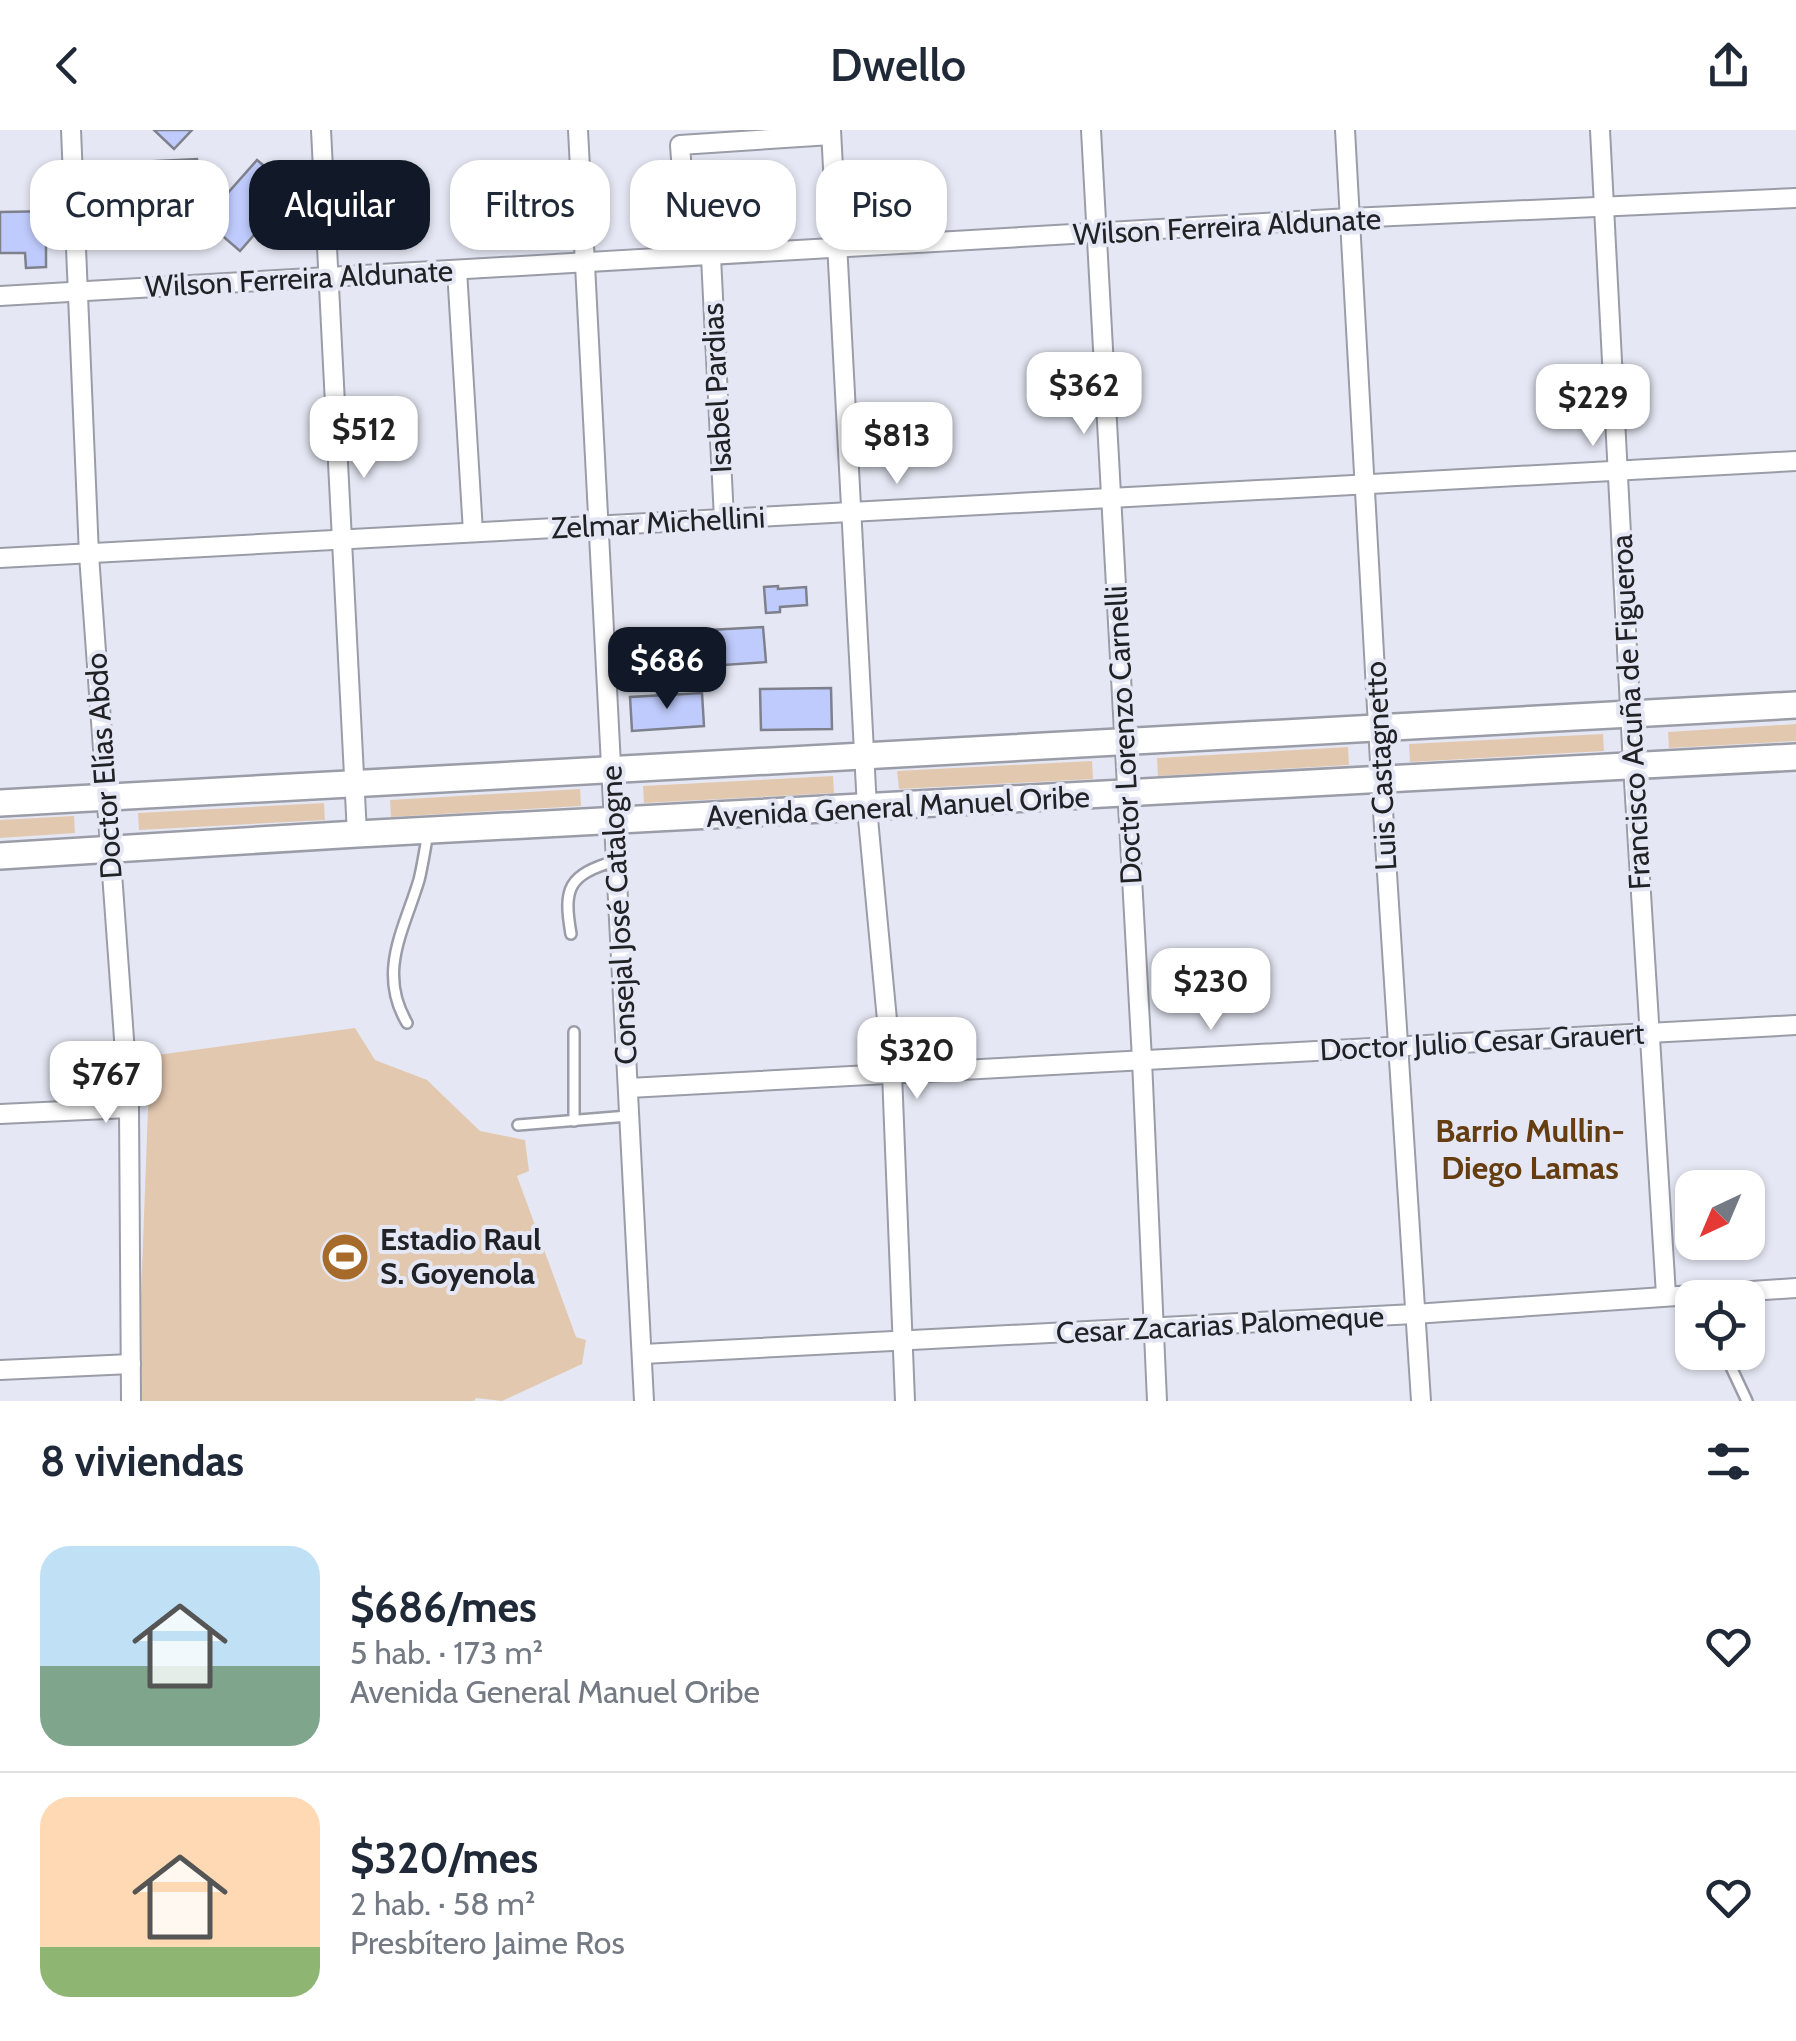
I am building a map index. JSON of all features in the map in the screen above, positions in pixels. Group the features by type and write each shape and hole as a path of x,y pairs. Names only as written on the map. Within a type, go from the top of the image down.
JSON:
{"main road":[{"name":"Avenida General Manuel Oribe","path":"0,803 1796,705"},
{"name":"Avenida General Manuel Oribe","path":"0,856 1796,757"}],"street":[{"name":"Doctor Elías Abdo","path":"71,130 88,555 129,1108 131,1401"},
{"path":"322,130 358,834"},
{"name":"Consejal José Catalogne","path":"578,130 644,1401"},
{"name":"Doctor Lorenzo Carnelli","path":"1091,130 1158,1401"},
{"name":"Luis Castagnetto","path":"1346,130 1420,1401"},
{"name":"Francisco Acuña de Figueroa","path":"1600,130 1633,765 1666,1294"},
{"path":"681,160 680,145 714,135 831,133 833,160"},
{"name":"Wilson Ferreira Aldunate","path":"947,243 1350,218 1796,198"},
{"name":"Wilson Ferreira Aldunate","path":"0,296 816,250"},
{"path":"839,250 867,808 892,1073 906,1401"},
{"name":"Isabel Pardias","path":"711,257 724,520"},
{"path":"457,270 473,532"},
{"name":"Zelmar Michellini","path":"0,558 1796,461"},
{"name":"Doctor Julio Cesar Grauert","path":"629,1088 1796,1025"},
{"path":"0,1114 129,1108"},
{"name":"Cesar Zacarias Palomeque","path":"1765,1290 1796,1288"},
{"name":"Cesar Zacarias Palomeque","path":"642,1354 1414,1314 1675,1294"},
{"path":"0,1370 131,1364"}],"lane":[{"path":"407,1023 395,1003 394,965 429,830"},
{"path":"571,934 566,902 572,884 588,869 617,860"},
{"path":"574,1032 574,1121"},
{"path":"518,1125 630,1116"},
{"path":"1733,1370 1748,1401"}],"shaded area":[{"path":"1796,724 1796,741 1669,748 1668,732"},
{"path":"1603,734 1604,751 1410,762 1409,744"},
{"path":"1348,747 1349,765 1158,776 1157,758"},
{"path":"1092,761 1093,779 899,789 897,771"},
{"path":"833,776 834,793 644,803 643,786"},
{"path":"580,789 581,806 391,817 390,800"},
{"path":"324,803 325,820 139,830 138,813"},
{"path":"74,816 75,833 0,838 0,820"},
{"name":"Estadio Raul S. Goyenola","path":"355,1028 375,1060 427,1080 480,1131 525,1140 529,1171 517,1176 576,1337 586,1340 582,1364 502,1401 137,1401 150,1056"}],"building":[{"path":"154,130 192,130 174,149"},
{"path":"249,169 249,241 240,251 229,242 229,192"},
{"path":"30,211 30,250 46,250 46,267 26,268 25,253 0,253 0,212"},
{"path":"764,587 806,587 807,605 780,607 780,612 766,613"},
{"path":"763,627 766,662 694,667 691,631"},
{"path":"831,688 832,729 761,730 760,689"},
{"path":"702,693 704,726 632,731 630,697"}],"place":[{"name":"Estadio Raul S. Goyenola","path":"345,1257"}],"district":[{"name":"Barrio Mullin- Diego Lamas","path":"1530,1150"}]}
